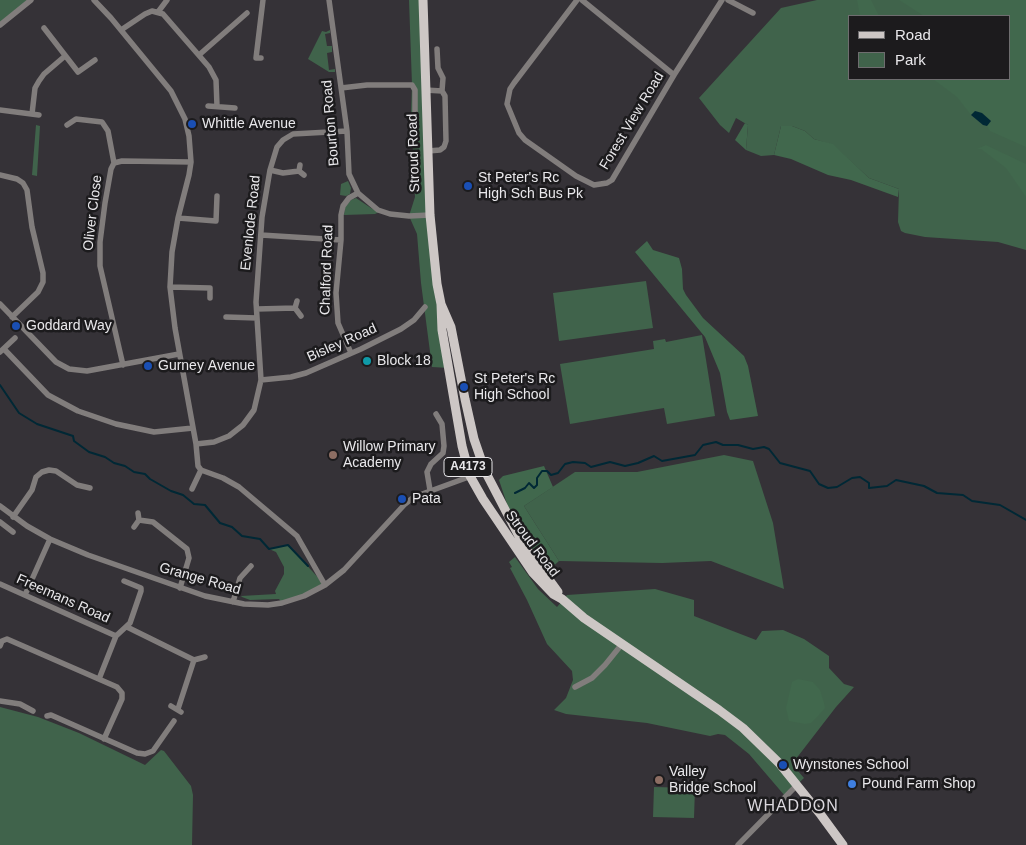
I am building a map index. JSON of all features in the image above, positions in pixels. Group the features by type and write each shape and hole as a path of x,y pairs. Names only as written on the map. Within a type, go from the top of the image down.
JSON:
{"main road":[{"name":"Stroud Road","path":"423,0 430,215 437,284 441,304 442,330 462,446 470,476 483,499 519,546"},
{"name":"Stroud Road","path":"441,304 451,327 469,415 485,471 533,573 553,594 622,644"},
{"name":"A4173","path":"622,644 720,710 743,728 769,753 797,785 843,845"}],"street":[{"path":"0,25 31,0"},
{"path":"94,0 171,91 185,119 189,136 191,162 172,252 170,286 172,310 196,444 198,466 201,470 223,478 239,487 297,536 325,585"},
{"path":"158,12 167,0"},
{"path":"261,58 256,58 263,0"},
{"name":"Bourton Road","path":"329,0 347,131 348,174 358,193 378,210 390,214 409,216 430,215"},
{"name":"Forest View Road","path":"577,0 510,90 507,104 519,133 525,140 586,182 594,185 608,183 612,180 674,75 722,0"},
{"path":"582,0 674,75"},
{"path":"728,0 753,14"},
{"path":"121,30 152,11 163,14 209,67 216,80 217,106"},
{"path":"199,55 247,13"},
{"path":"44,28 78,72 95,60"},
{"path":"428,151 440,150 444,147 446,141 445,96 442,91 443,78 438,68 437,49"},
{"path":"32,114 35,88 38,81 65,56"},
{"path":"341,88 367,85 412,84 415,90 415,129"},
{"path":"426,90 442,91"},
{"path":"208,106 235,108"},
{"path":"0,110 39,115"},
{"path":"67,125 76,120 98,120 102,122 108,130 114,163 122,161 191,162"},
{"name":"Evenlode Road","path":"196,444 214,442 229,436 243,425 254,410 261,380 256,309 262,218 270,170 277,147 283,140 293,134 347,131"},
{"name":"Oliver Close","path":"114,163 111,169 105,203 100,242 100,266 123,365"},
{"path":"270,170 283,173 299,168 304,175"},
{"path":"0,175 17,179 23,183 27,190 32,227 43,273 43,282 38,292 12,317"},
{"name":"Chalford Road","path":"351,353 338,323 336,306 341,216 343,206 349,198 358,193"},
{"path":"178,218 216,221 217,196"},
{"path":"261,236 341,240"},
{"path":"170,286 210,288 210,298"},
{"path":"296,301 295,308 301,316"},
{"path":"0,304 36,343 64,367 80,371 179,354"},
{"name":"Bisley Road","path":"261,380 299,375 351,353 401,329 414,320 425,307"},
{"path":"256,309 295,308"},
{"path":"226,317 257,318"},
{"path":"15,338 2,351 48,395 78,412 116,424 154,432 193,428"},
{"path":"430,490 427,472 431,464 443,453 444,446 442,424 436,414"},
{"path":"192,489 201,470"},
{"path":"13,517 32,490 36,477 42,472 56,471 77,485 90,488"},
{"name":"Grange Road","path":"0,506 13,517 50,539 88,556 180,588 233,602 253,605 282,603 304,596 325,585 344,570 414,496 485,471"},
{"path":"134,527 139,520 138,513"},
{"path":"139,520 153,522 187,549 189,558 180,588"},
{"path":"0,522 13,532"},
{"path":"26,595 50,539"},
{"path":"233,602 240,578 251,566"},
{"path":"246,572 253,575"},
{"path":"99,679 116,636 128,627 141,590 124,581"},
{"name":"Freemans Road","path":"0,584 116,636"},
{"name":"Freemans Road","path":"128,627 194,660"},
{"path":"0,646 2,641 7,639 117,687 122,692 122,699 104,739"},
{"path":"575,687 592,678 606,665 622,644"},
{"path":"177,709 194,660 205,657"},
{"path":"0,701 28,704 34,711"},
{"path":"47,716 51,715 137,753 145,754 153,752 174,721"},
{"path":"738,845 797,785"}],"green space":[{"path":"0,0 31,0 0,25"},
{"path":"409,0 423,0 428,151 449,368 432,367 421,283 417,234 409,216 415,197"},
{"path":"817,0 1026,0 1026,250 998,242 925,237 905,233 901,231 898,222 899,189 869,178 833,145 814,139 805,131 792,126 781,126 774,155 761,156 746,150 748,125 736,118 729,133 720,125 699,98 781,8"},
{"path":"857,0 871,0 878,15 860,15"},
{"path":"899,0 1026,0 1026,147 990,131 987,126 991,121 982,113 975,111 971,115 957,97 934,80 1011,80 1011,15 922,15"},
{"path":"330,30 330,33 325,34 327,46 332,46 332,52 327,53 329,70 335,69 335,72 329,72 308,59 322,31"},
{"path":"745,123 748,125 746,150 735,140"},
{"path":"36,125 40,126 37,176 32,175"},
{"path":"781,126 792,126 805,131 814,139 833,144 869,178 899,189 898,197 851,180 828,175 791,159 774,155"},
{"path":"986,145 1026,164 1026,197 1006,168 981,149 977,149"},
{"path":"348,181 351,188 350,194 346,196 340,195 341,184"},
{"path":"356,198 379,212 375,214 344,215 345,207 351,200"},
{"path":"647,241 653,250 679,258 682,269 683,289 686,295 703,318 744,356 748,366 758,416 730,420 720,373 705,337 635,252"},
{"path":"646,281 653,328 559,341 553,293"},
{"path":"702,335 715,416 667,424 664,408 570,424 560,364 654,349 653,341 665,339 666,342"},
{"path":"724,455 753,461 773,523 784,589 711,561 662,563 559,561 524,506 575,472 637,472"},
{"path":"544,466 553,487 524,506 559,561 548,571 520,531 507,504 499,480 503,476"},
{"path":"288,545 325,585 282,603 279,599 250,600 242,597 276,594 275,591 284,574 284,567 276,552 269,549"},
{"path":"515,557 538,589 557,607 567,595 655,589 694,600 694,616 756,640 762,631 783,630 804,639 829,656 829,668 844,684 854,687 792,764 804,778 785,796 749,754 725,735 710,736 647,723 566,714 554,710 566,698 573,680 572,671 547,644 510,568 512,567 509,562"},
{"path":"798,679 813,682 820,690 824,703 825,708 811,723 805,724 789,721 786,708 792,682"},
{"path":"0,707 38,717 79,733 145,765 161,750 164,751 191,786 193,795 192,845 0,845"},
{"path":"654,787 695,788 694,818 653,817"}],"water":[{"path":"975,111 982,113 991,121 987,126 971,115"}],"waterway":[{"path":"0,385 19,413 37,424 73,436 74,441 89,452 105,457 134,472 145,474 171,491 183,495 194,504 205,505 220,523 232,527 242,536 260,539 269,549 288,545 308,566"},
{"path":"515,493 525,488 529,483 534,488 537,485 537,478 542,471 547,471 551,475 558,473 565,464 573,462 585,463 591,467 610,462 625,466 654,456 662,461 695,455 703,445 716,442 723,445 738,445 753,449 764,447 769,449 780,463 810,471 819,484 828,488 837,487 852,478 860,477 869,483 869,488 887,486 896,480 924,486 937,493 963,495 972,501 1000,505 1026,520"}],"place":[{"name":"Whittle Avenue","path":"192,124"},
{"name":"St Peter's Rc High Sch Bus Pk","path":"468,186"},
{"name":"Goddard Way","path":"16,326"},
{"name":"Block 18","path":"367,361"},
{"name":"Gurney Avenue","path":"148,366"},
{"name":"St Peter's Rc High School","path":"464,387"},
{"name":"Willow Primary Academy","path":"333,455"},
{"name":"Pata","path":"402,499"},
{"name":"Wynstones School","path":"783,765"},
{"name":"Valley Bridge School","path":"659,780"},
{"name":"Pound Farm Shop","path":"852,784"}],"district":[{"name":"WHADDON","path":"793,807"}]}
